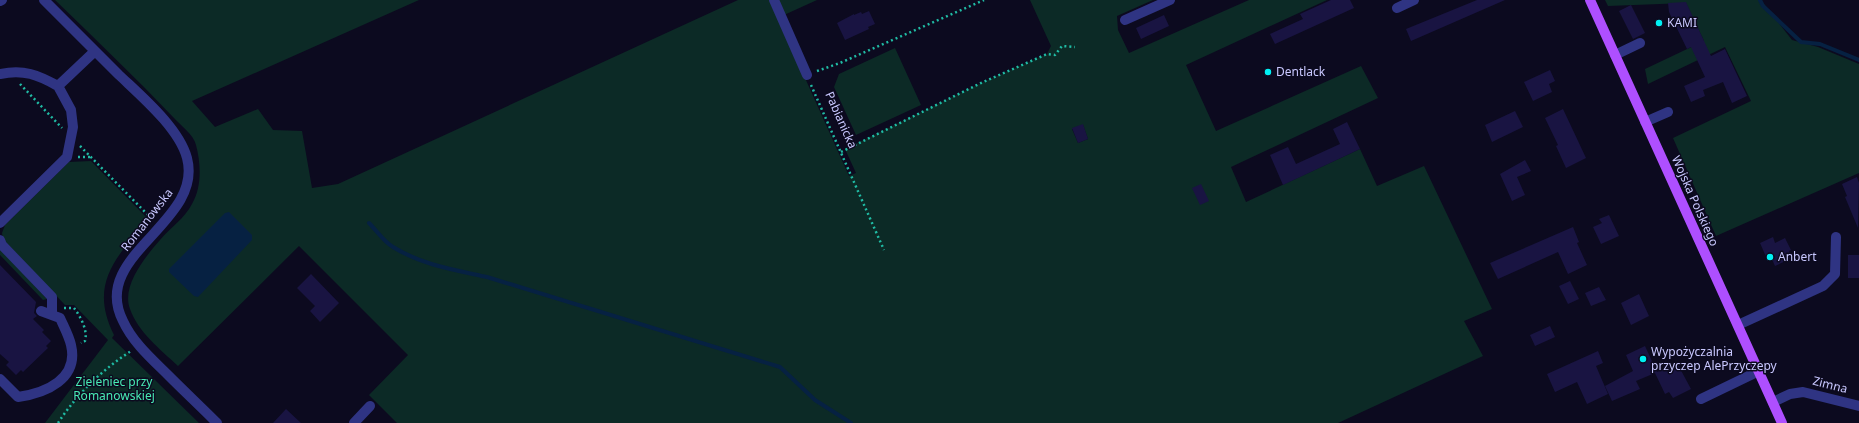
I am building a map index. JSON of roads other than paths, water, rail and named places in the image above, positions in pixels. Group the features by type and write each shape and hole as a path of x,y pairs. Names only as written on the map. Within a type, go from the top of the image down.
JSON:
{"main road":[{"name":"Wojska Polskiego","path":"1590,0 1782,423"}],"street":[{"name":"Romanowska","path":"44,0 168,126 182,144 189,168 187,186 180,202 127,265 117,293 120,316 126,328 143,349 217,423"},
{"path":"774,0 806,75"},
{"path":"1125,20 1170,0"},
{"path":"1397,8 1414,0"},
{"path":"1615,55 1640,42"},
{"path":"58,86 95,51"},
{"path":"0,74 16,72 35,74 58,86 71,110 73,127 67,157 0,223"},
{"path":"1645,122 1668,112"},
{"path":"1738,325 1823,286 1835,274 1836,237"},
{"path":"0,240 2,245 52,297 52,315"},
{"path":"0,379 18,397 44,392 58,383 65,375 72,359 71,345 60,318 41,311"},
{"path":"1701,399 1759,371"},
{"name":"Zimna","path":"1773,402 1790,394 1804,392 1859,406"},
{"path":"354,423 370,406"}],"water":[{"path":"229,212 252,235 252,240 198,297 194,296 169,272 169,269 225,213"}],"waterway":[{"path":"1760,0 1763,6 1801,42 1820,44 1859,60"},
{"path":"369,223 390,245 427,263 487,277 780,367 815,400 851,423"}],"place":[{"name":"KAMI","path":"1659,23"},
{"name":"Dentlack","path":"1268,72"},
{"name":"Anbert","path":"1770,257"},
{"name":"Wypożyczalnia przyczep AlePrzyczepy","path":"1643,359"}],"park label":[{"name":"Zieleniec przy Romanowskiej","path":"114,389"}]}
